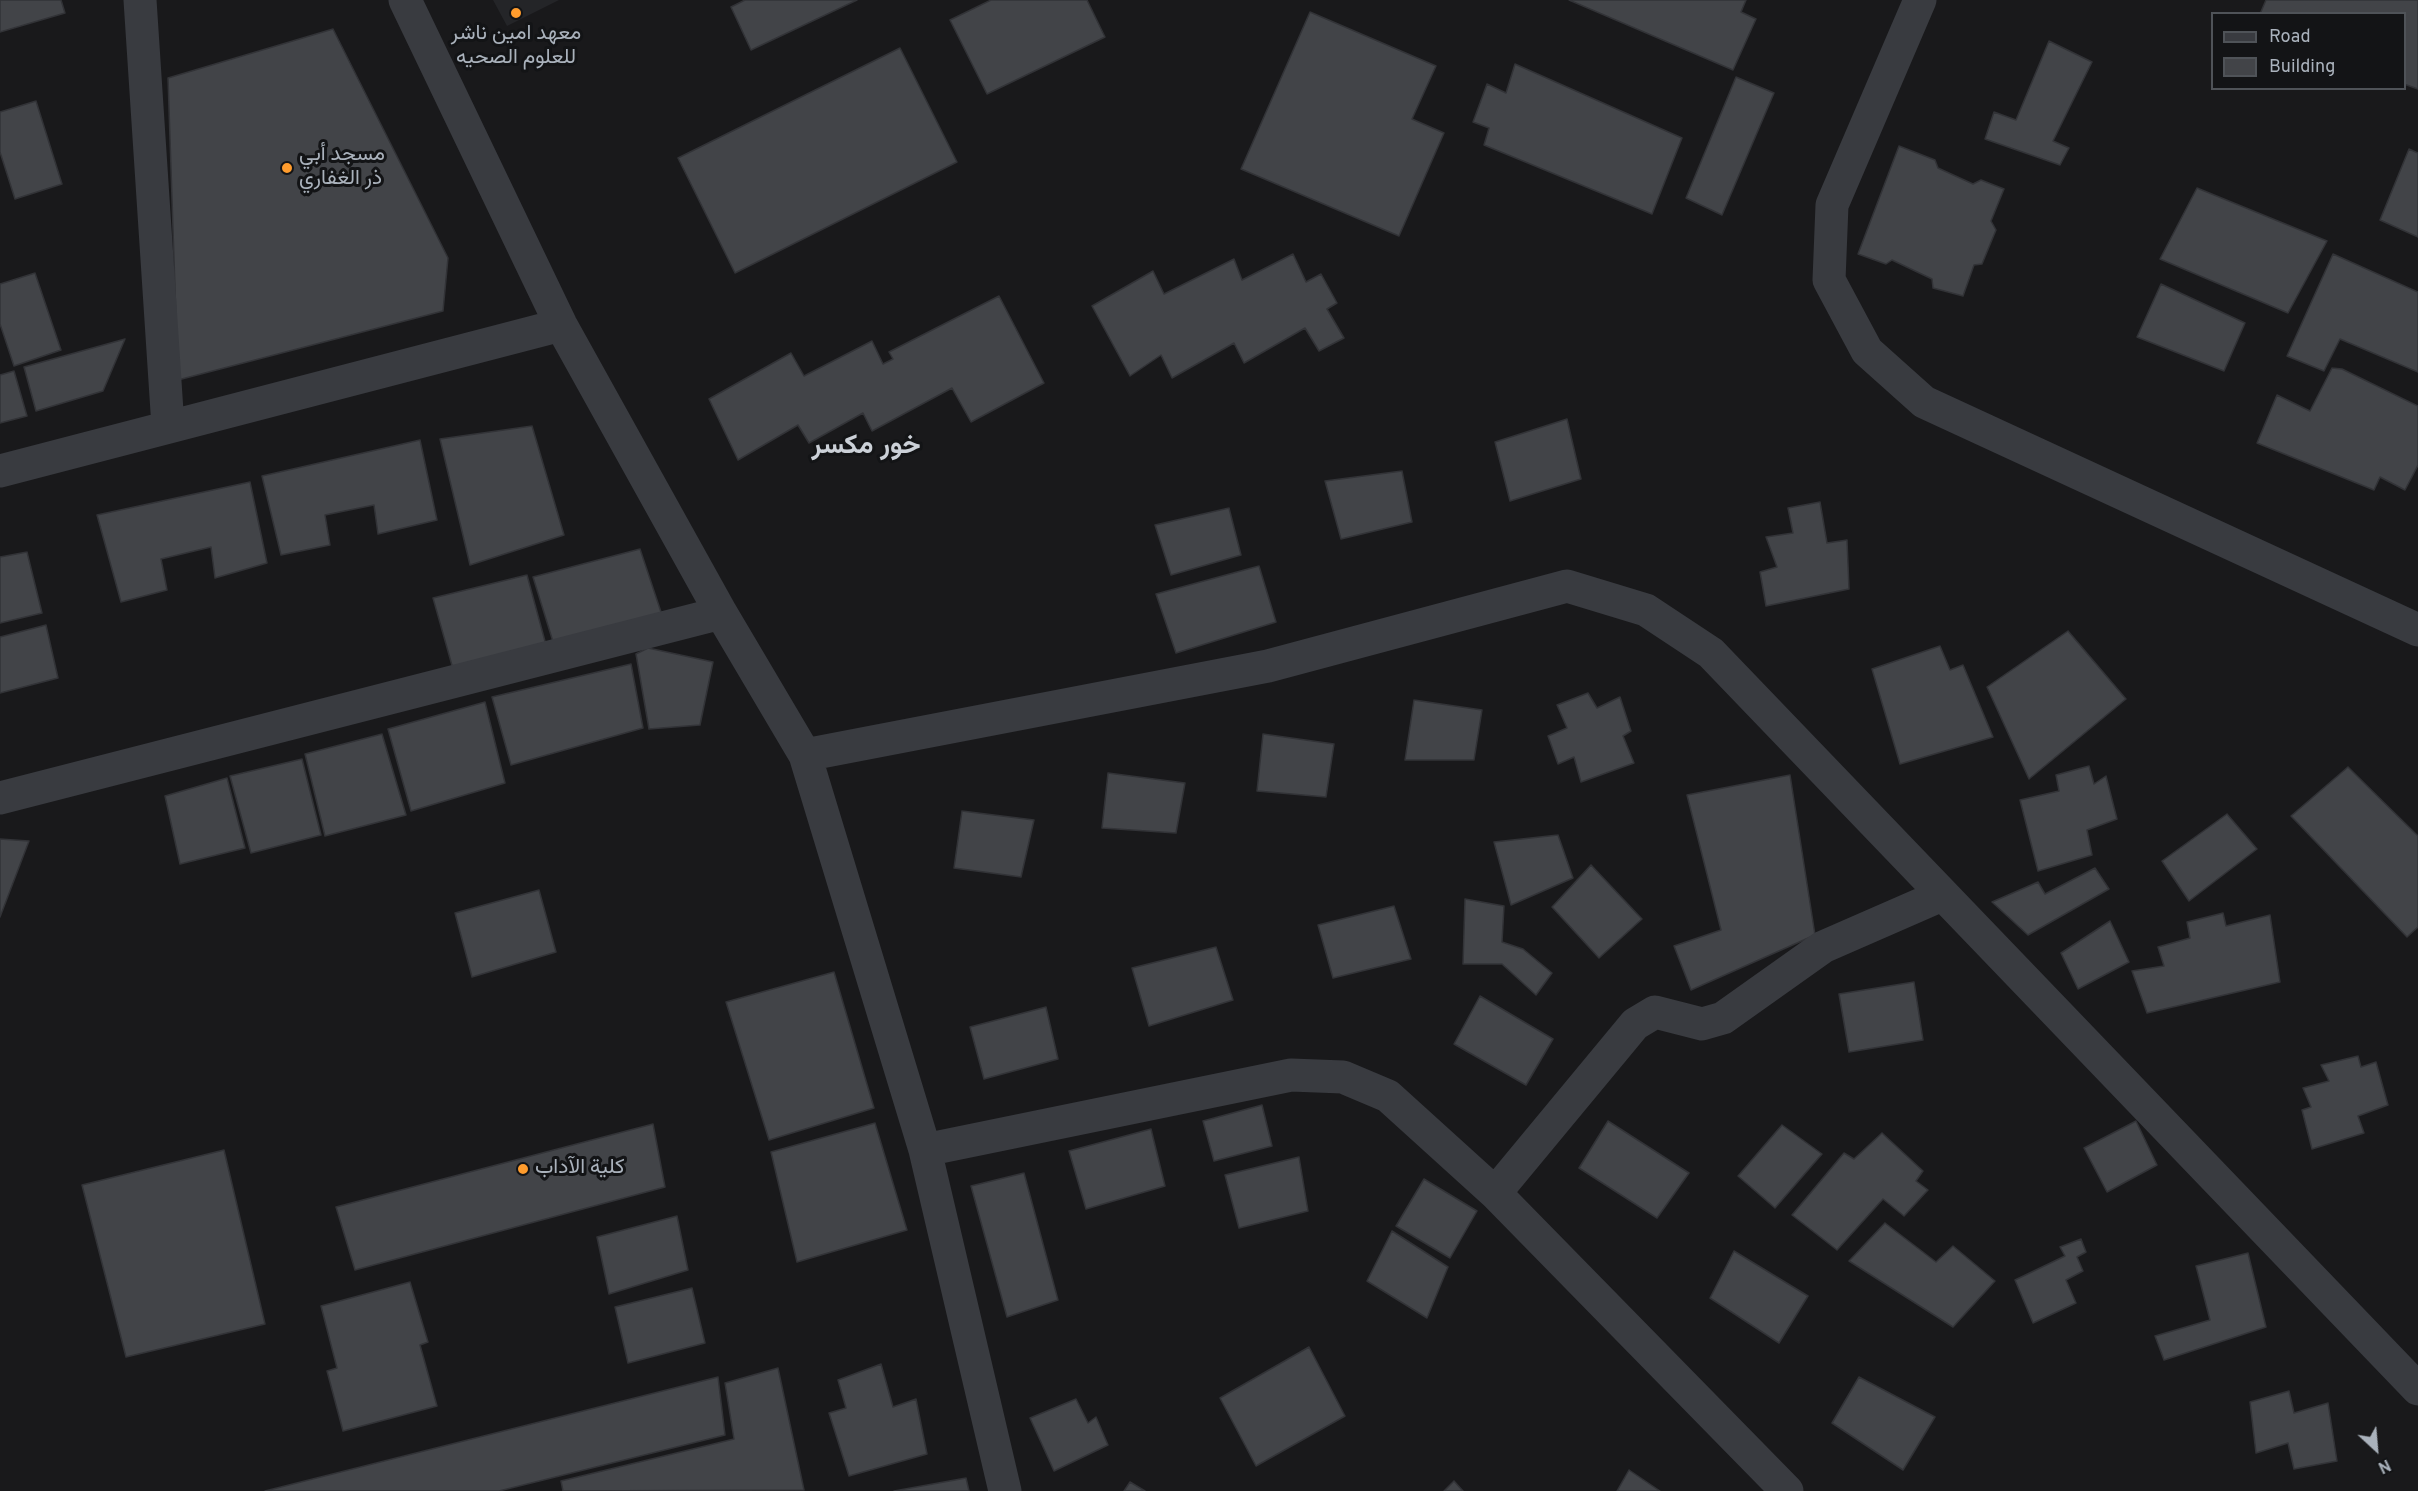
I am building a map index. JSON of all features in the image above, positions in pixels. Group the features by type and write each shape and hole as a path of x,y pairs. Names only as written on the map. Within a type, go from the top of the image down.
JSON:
{"street":[{"path":"141,0 168,427"},
{"path":"405,0 561,325 721,613 806,755 925,1150 1005,1491"},
{"path":"1920,0 1832,205 1829,280 1867,351 1924,402 2416,621"},
{"path":"0,471 561,325"},
{"path":"806,755 1268,666 1567,586 1646,610 1711,653 2418,1389"},
{"path":"0,798 721,613"},
{"path":"1495,1193 1635,1024 1655,1012 1702,1024 1723,1018 1823,947 1942,895"},
{"path":"925,1150 1291,1075 1343,1077 1388,1096 1495,1193 1787,1491"}],"shaded area":[{"name":"معهد امين ناشر للعلوم الصحيه","path":"493,0 559,0 507,26"}],"building":[{"path":"0,0 61,0 65,13 0,32"},
{"path":"745,0 857,0 751,50 731,7"},
{"path":"991,0 1087,0 1105,37 987,94 950,20"},
{"path":"1569,0 1746,0 1741,12 1756,19 1733,70"},
{"path":"2266,0 2418,0 2418,89 2406,85 2406,12 2261,12"},
{"path":"1310,12 1436,66 1412,119 1444,133 1399,236 1241,169"},
{"name":"مسجد أبي ذر الغفاري","path":"333,29 448,258 443,311 178,380 168,78"},
{"path":"2049,41 2092,62 2053,141 2069,148 2060,165 1985,139 1994,112 2016,120"},
{"path":"900,48 957,162 735,273 678,158"},
{"path":"1515,64 1682,138 1652,214 1484,145 1489,128 1473,122 1487,84 1506,93"},
{"path":"1736,77 1774,93 1722,215 1686,198"},
{"path":"36,101 62,184 15,199 0,152 0,112"},
{"path":"1899,146 1935,160 1938,168 1973,184 1981,180 2004,189 1991,221 1996,230 1982,264 1974,265 1963,296 1933,288 1932,279 1892,260 1886,264 1858,254"},
{"path":"2409,149 2418,153 2418,237 2380,220"},
{"path":"2197,188 2327,241 2288,313 2160,259"},
{"path":"1293,254 1306,282 1321,274 1337,303 1327,309 1344,338 1319,351 1305,328 1244,363 1234,343 1172,378 1161,355 1130,376 1092,306 1153,271 1164,294 1234,259 1242,280"},
{"path":"2333,254 2418,292 2418,372 2340,339 2324,371 2287,356"},
{"path":"35,273 61,350 14,366 0,324 0,284"},
{"path":"2161,284 2245,323 2224,371 2137,337"},
{"path":"999,296 1044,383 971,422 952,388 872,431 863,413 809,443 798,425 738,460 709,399 791,353 804,376 872,341 883,364 893,359 889,352"},
{"path":"125,339 103,391 36,411 24,367"},
{"path":"2332,368 2342,369 2418,406 2418,465 2405,490 2380,477 2374,490 2257,443 2277,395 2310,411"},
{"path":"14,371 27,416 0,423 0,375"},
{"path":"1567,419 1581,479 1510,501 1495,442"},
{"path":"532,426 564,535 470,565 440,439"},
{"path":"420,440 437,520 378,534 374,505 325,515 330,545 281,555 262,476"},
{"path":"1402,471 1412,522 1341,539 1325,481"},
{"path":"250,482 267,563 215,578 211,547 161,559 167,590 121,602 97,515"},
{"path":"1820,502 1827,543 1847,540 1849,589 1766,606 1760,572 1777,567 1766,537 1793,533 1788,508"},
{"path":"1229,508 1241,555 1171,575 1155,525"},
{"path":"640,549 662,615 554,645 533,577"},
{"path":"27,552 42,613 0,623 0,557"},
{"path":"1259,566 1276,622 1176,653 1156,594"},
{"path":"527,575 546,645 453,669 433,598"},
{"path":"46,625 58,678 0,693 0,637"},
{"path":"2068,631 2126,699 2029,779 1987,687"},
{"path":"1940,646 1950,670 1963,665 1993,737 1900,764 1872,669"},
{"path":"648,648 713,662 700,725 649,729 636,654"},
{"path":"631,664 643,728 511,765 492,697"},
{"path":"1588,693 1597,708 1620,697 1631,731 1623,736 1634,763 1581,782 1574,757 1558,764 1548,736 1567,728 1557,705"},
{"path":"1414,700 1482,710 1474,760 1405,760"},
{"path":"485,702 505,783 411,811 388,729"},
{"path":"382,734 406,815 325,836 305,754"},
{"path":"1263,734 1334,744 1326,797 1257,791"},
{"path":"302,759 321,835 251,853 230,776"},
{"path":"2089,766 2094,784 2106,776 2117,819 2087,830 2092,855 2038,871 2020,800 2059,791 2056,775"},
{"path":"2348,767 2418,836 2418,927 2407,937 2291,816"},
{"path":"1108,773 1185,783 1176,833 1102,828"},
{"path":"1790,775 1815,935 1691,990 1674,946 1721,930 1687,795"},
{"path":"227,778 245,848 180,864 165,796"},
{"path":"962,811 1034,820 1021,877 954,868"},
{"path":"2227,814 2257,849 2189,901 2162,861"},
{"path":"1558,835 1573,878 1511,905 1494,842"},
{"path":"0,839 29,841 0,917"},
{"path":"1591,865 1642,919 1599,958 1552,907"},
{"path":"2095,868 2109,889 2028,935 1992,902 2038,882 2045,894"},
{"path":"539,890 556,952 472,977 455,913"},
{"path":"1465,899 1504,906 1502,942 1523,949 1552,973 1536,995 1502,964 1463,964"},
{"path":"1394,906 1411,959 1333,978 1318,925"},
{"path":"2223,913 2226,926 2270,915 2280,982 2147,1013 2132,971 2164,966 2158,947 2190,938 2187,922"},
{"path":"2110,921 2129,962 2078,989 2061,953"},
{"path":"1216,947 1233,1000 1149,1026 1132,968"},
{"path":"834,972 874,1108 769,1140 726,1002"},
{"path":"1914,982 1923,1040 1849,1052 1839,994"},
{"path":"1480,996 1553,1039 1526,1085 1454,1044"},
{"path":"1046,1007 1058,1059 984,1079 970,1027"},
{"path":"2358,1056 2361,1067 2376,1062 2388,1105 2358,1116 2364,1133 2312,1149 2302,1110 2311,1107 2303,1088 2329,1081 2321,1065"},
{"path":"1262,1105 1272,1146 1214,1161 1203,1121"},
{"path":"1608,1121 1689,1173 1657,1218 1579,1168"},
{"path":"2136,1121 2157,1165 2107,1192 2084,1148"},
{"path":"875,1123 907,1230 797,1262 771,1152"},
{"path":"653,1124 665,1187 355,1270 336,1207"},
{"path":"1782,1125 1822,1154 1775,1208 1738,1176"},
{"path":"1151,1129 1165,1186 1086,1209 1069,1151"},
{"path":"1882,1133 1923,1171 1916,1181 1928,1190 1904,1216 1883,1199 1837,1250 1792,1215 1844,1153 1854,1159"},
{"path":"224,1150 265,1324 126,1357 82,1185"},
{"path":"1299,1157 1308,1211 1239,1228 1225,1175"},
{"path":"1024,1173 1058,1300 1007,1317 971,1186"},
{"path":"1424,1179 1477,1211 1450,1258 1396,1226"},
{"path":"677,1216 688,1270 609,1294 597,1237"},
{"path":"1885,1223 1936,1262 1953,1246 1995,1281 1953,1327 1849,1261"},
{"path":"1392,1231 1448,1267 1427,1318 1367,1281"},
{"path":"2081,1239 2086,1252 2077,1257 2083,1271 2066,1280 2076,1303 2033,1323 2015,1280 2065,1256 2060,1247"},
{"path":"1734,1251 1808,1296 1779,1343 1710,1298"},
{"path":"2248,1253 2266,1327 2164,1360 2155,1336 2210,1320 2196,1266"},
{"path":"410,1282 428,1342 420,1345 437,1406 343,1431 327,1371 337,1368 321,1306"},
{"path":"692,1288 705,1343 628,1363 615,1307"},
{"path":"1309,1347 1345,1416 1256,1466 1220,1398"},
{"path":"881,1364 893,1407 916,1399 927,1454 849,1476 829,1413 846,1408 838,1380"},
{"path":"778,1368 804,1490 563,1491 561,1481 734,1439 725,1383"},
{"path":"718,1377 725,1435 499,1491 265,1491"},
{"path":"1859,1377 1935,1417 1903,1470 1832,1423"},
{"path":"2289,1391 2294,1413 2328,1403 2337,1461 2294,1469 2288,1443 2256,1453 2250,1402"},
{"path":"1076,1399 1088,1423 1096,1417 1108,1445 1054,1471 1030,1418"},
{"path":"1629,1470 1660,1491 1617,1491"},
{"path":"966,1478 969,1491 894,1491"},
{"path":"1454,1481 1463,1491 1444,1491"},
{"path":"1130,1482 1145,1491 1124,1491"}],"place":[{"name":"معهد امين ناشر للعلوم الصحيه","path":"516,13"},
{"name":"مسجد أبي ذر الغفاري","path":"287,168"},
{"name":"كلية الآداب","path":"523,1169"}],"district":[{"name":"خور مكسر","path":"866,448"}]}
